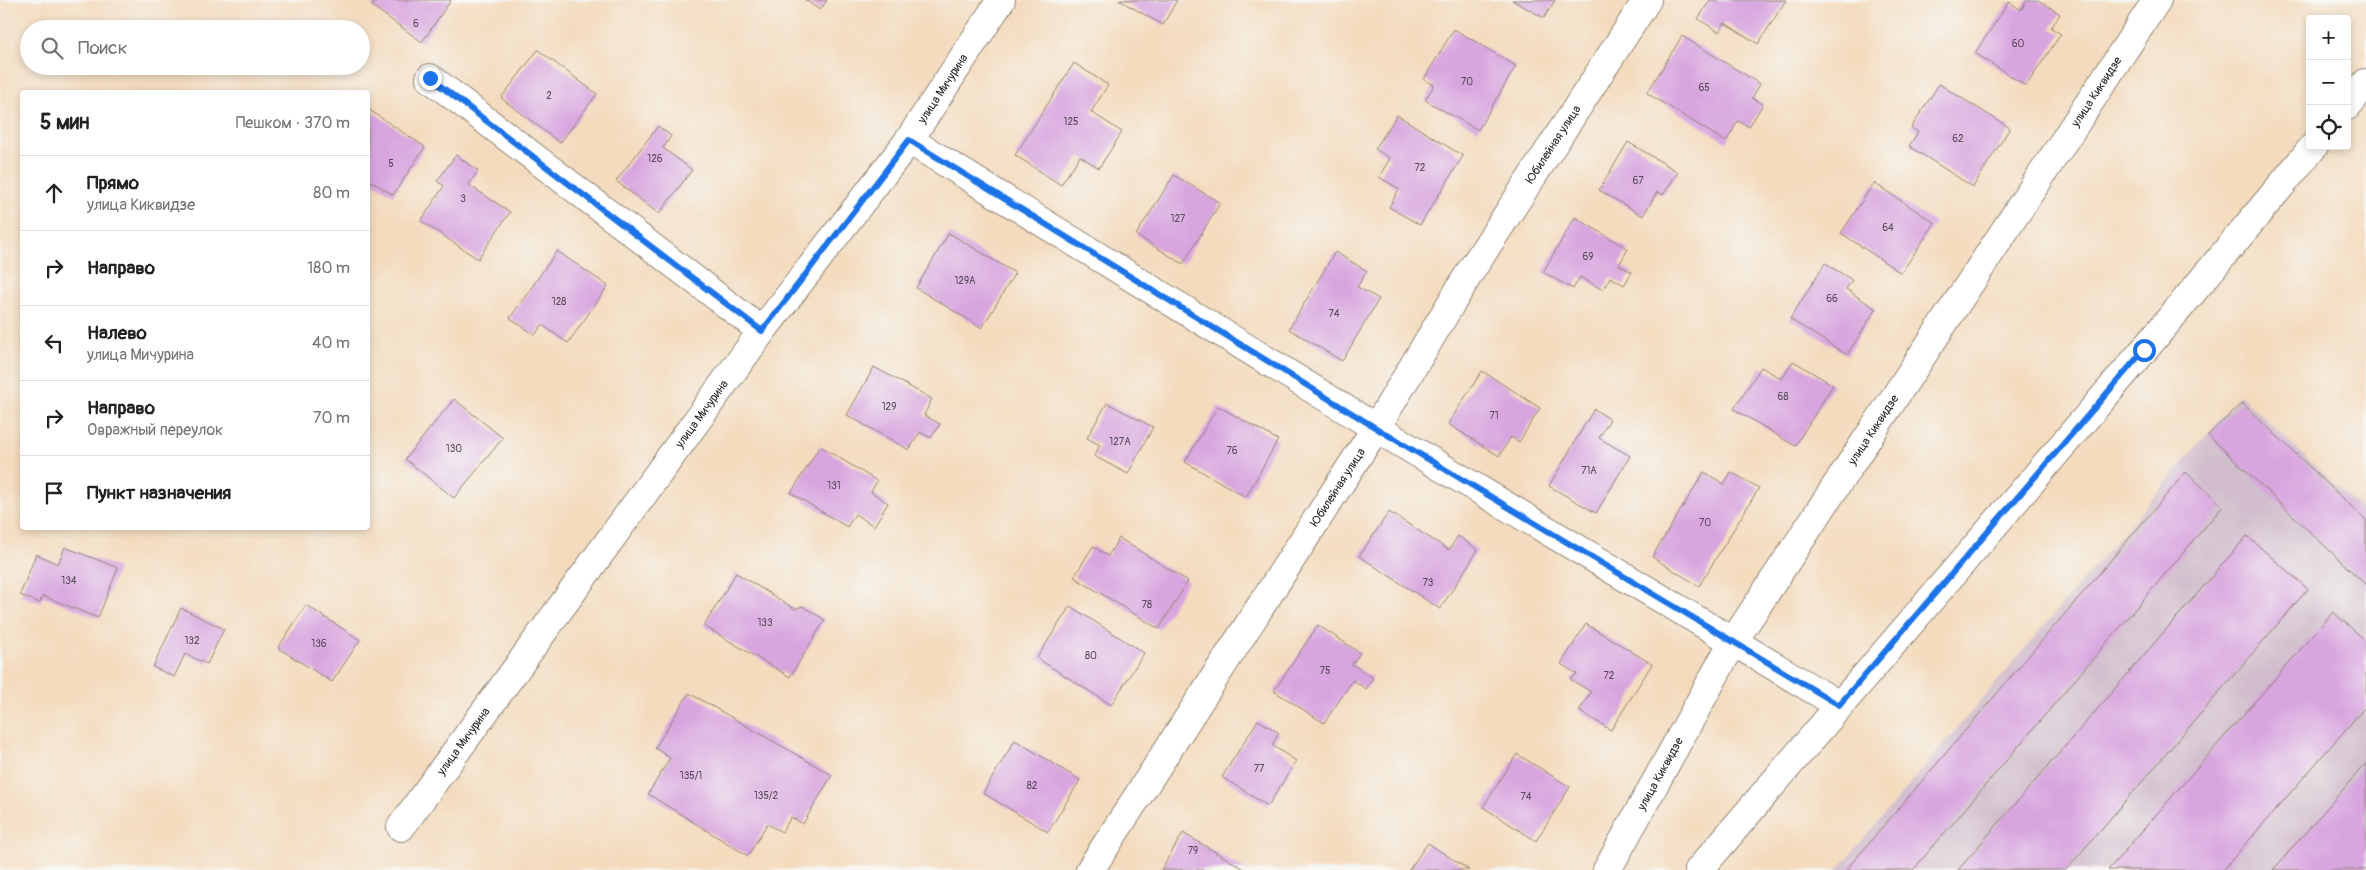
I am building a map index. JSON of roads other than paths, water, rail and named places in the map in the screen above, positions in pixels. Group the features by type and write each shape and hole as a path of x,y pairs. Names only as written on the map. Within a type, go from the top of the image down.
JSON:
{"street":[{"name":"улица Мичурина","path":"401,827 762,331 909,140 1001,0"},
{"name":"Юбилейная улица","path":"1090,870 1376,428 1470,272 1647,0"},
{"name":"улица Киквидзе","path":"1607,870 1733,642 2157,0"},
{"path":"430,78 762,331"},
{"path":"2348,105 2366,83"},
{"path":"909,140 1376,428 1839,705"},
{"path":"1699,870 2144,350 2311,150"}]}
